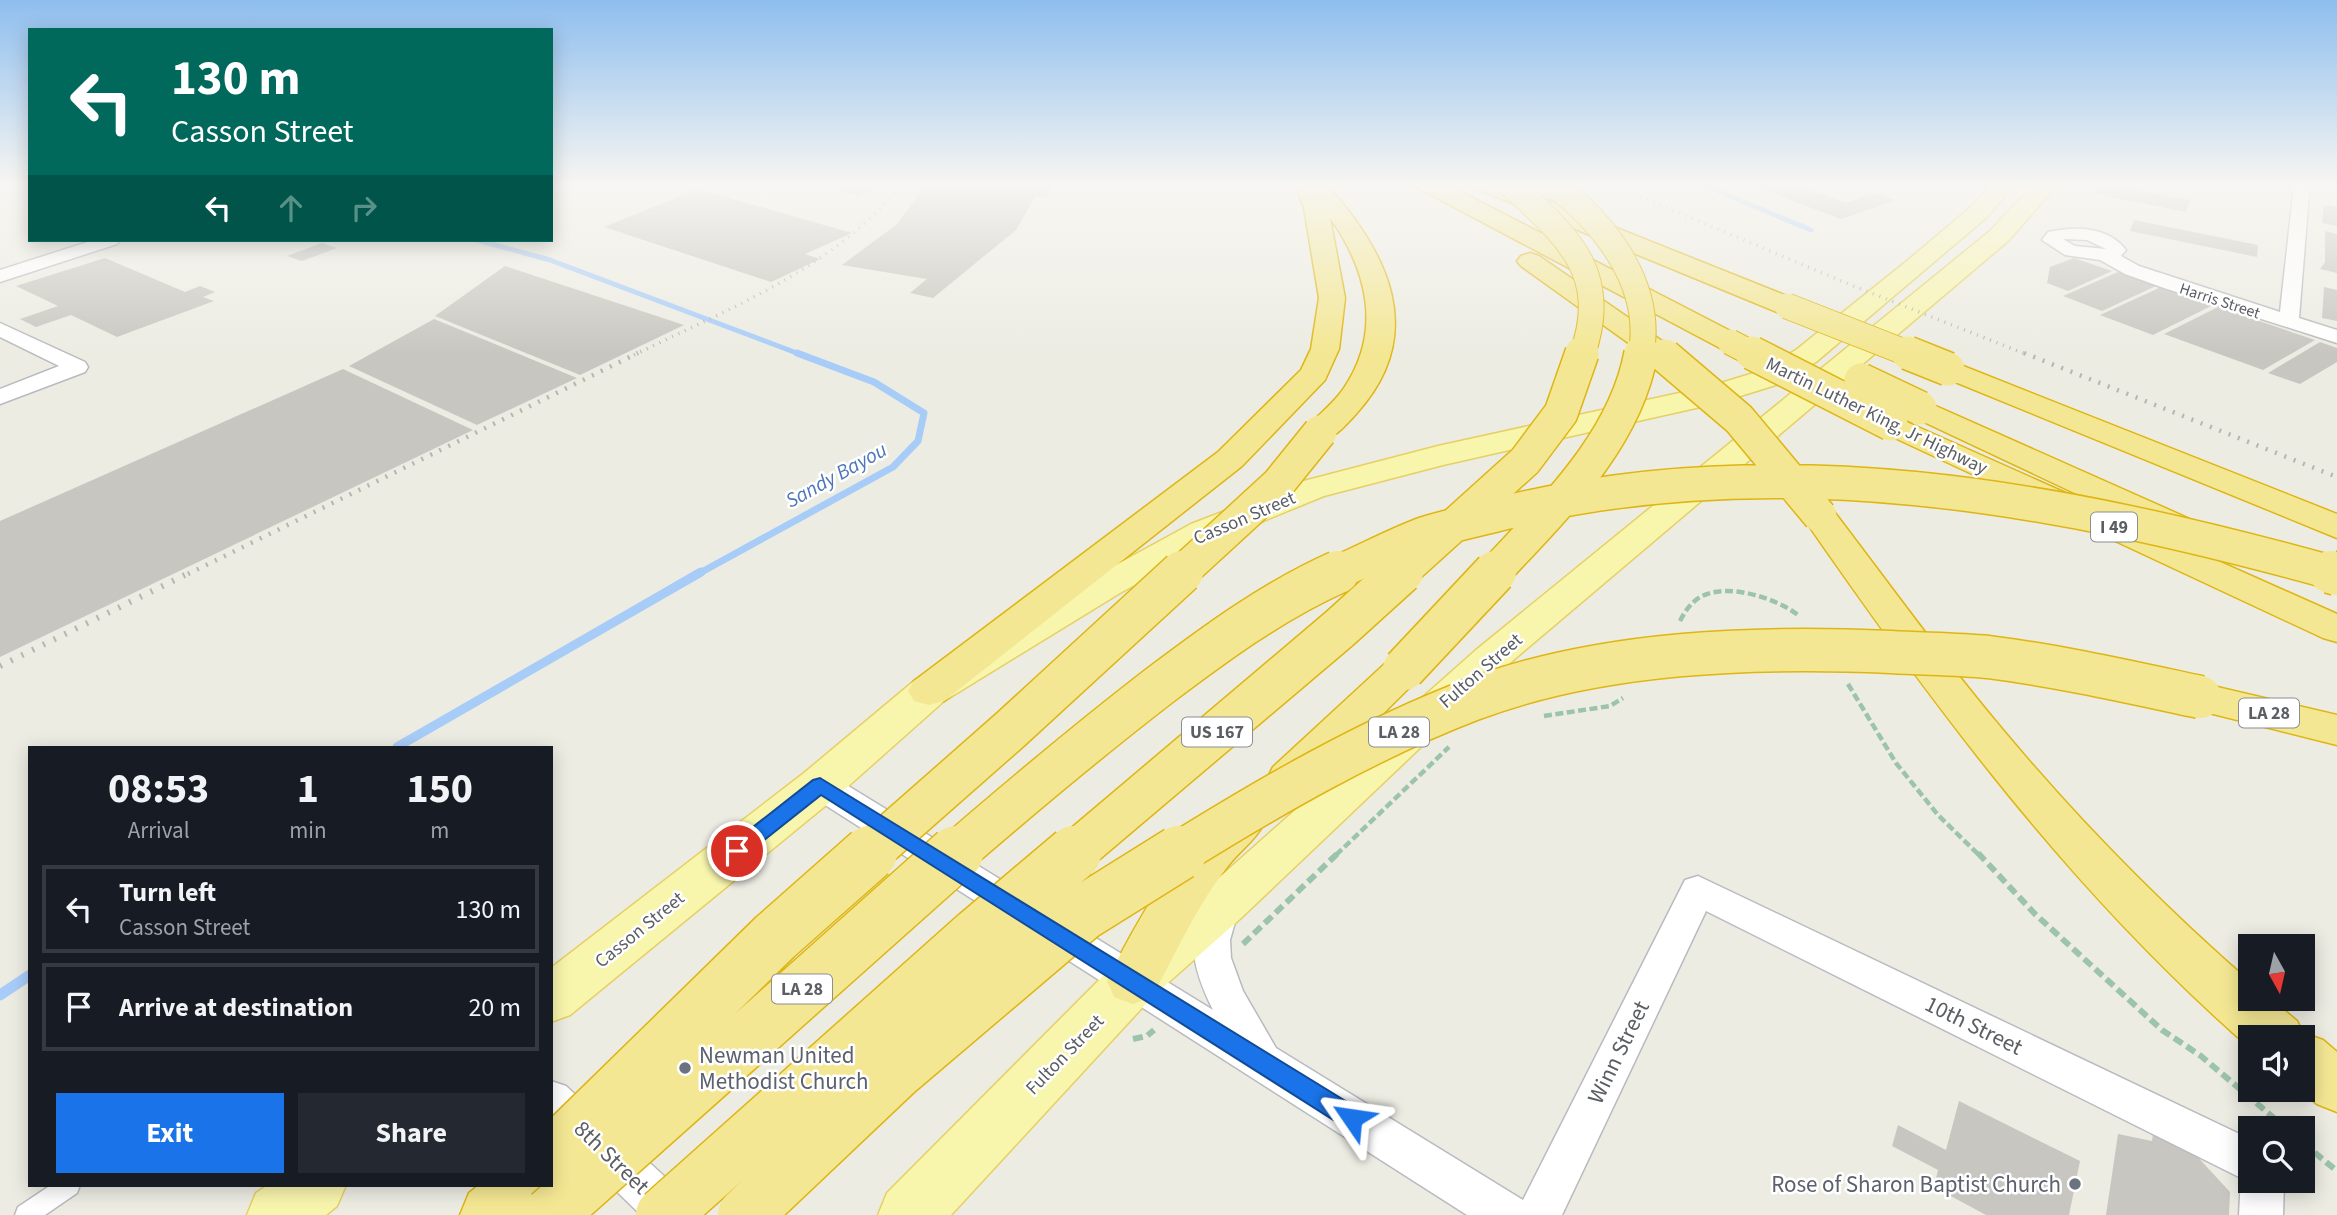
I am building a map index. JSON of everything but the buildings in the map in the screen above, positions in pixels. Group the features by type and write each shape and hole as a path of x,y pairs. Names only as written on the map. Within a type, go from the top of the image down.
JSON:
{"highway":[{"path":"929,691 1230,460 1314,374 1325,349 1332,298 1322,240"},
{"path":"553,1154 775,937 1010,730 1278,484 1320,432 1357,394 1380,349 1384,322 1381,294 1358,240"},
{"path":"1498,240 1665,356 1739,419 1820,516 1991,746 2113,884 2263,1025"},
{"name":"Martin Luther King, Jr Highway","path":"1543,240 2337,629"},
{"name":"US 167","path":"663,1215 977,934 1339,629 1525,461 1561,413 1586,343 1591,315 1590,288 1584,265 1565,240"},
{"name":"Martin Luther King, Jr Highway","path":"1569,240 1743,336"},
{"path":"1133,981 1186,889 1212,851 1405,669 1586,472 1615,422 1637,373 1644,334 1637,290 1624,258 1611,240"},
{"path":"1623,240 2337,527"},
{"name":"Martin Luther King, Jr Highway","path":"1905,416 2337,600"},
{"name":"LA 28","path":"550,1215 664,1109 1056,766 1202,653 1251,621 1307,586 1422,535 1476,518 1580,496 1706,481 1821,480 1917,487 2010,499 2224,542 2337,574"},
{"name":"LA 28","path":"745,1215 896,1072 1083,913 1325,766 1472,700 1532,682 1630,662 1713,652 1818,649 1912,652 1986,657 2068,669 2337,730"},
{"path":"2315,1068 2337,1086"},
{"path":"491,1215 520,1187"}],"main road":[{"name":"Casson Street","path":"553,997 820,785 929,691 1107,585 1204,531 1312,489 1438,456 1718,394 1768,378 1806,356 1947,240"},
{"name":"Fulton Street","path":"909,1215 1133,981 1222,905 1490,659 1995,240"},
{"path":"278,1215 313,1187"}],"street":[{"path":"2289,321 2297,240"},
{"path":"0,276 104,242"},
{"name":"Harris Street","path":"2105,255 2132,270 2171,284 2337,337"},
{"path":"0,329 77,367 0,397"},
{"path":"820,785 1507,1215"},
{"name":"10th Street","path":"1698,890 2238,1155"},
{"name":"Winn Street","path":"1539,1215 1698,890"},
{"path":"1222,905 1211,946 1217,972 1234,1015 1264,1063"},
{"name":"8th Street","path":"553,1102 673,1215"},
{"path":"2261,1215 2262,1193"}],"lane":[{"path":"26,1215 66,1187"}],"path":[{"path":"1676,628 1688,606 1707,594 1764,598 1794,611 1804,620"},
{"path":"1844,677 1896,763 1938,815 1998,873 2035,914 2162,1030 2201,1056 2272,1116"},
{"path":"1541,716 1610,706 1634,692"},
{"path":"1217,972 1258,928 1460,737"},
{"path":"1100,1016 1130,1040 1147,1036 1178,1009"},
{"path":"2315,1153 2337,1171"}],"waterway":[{"name":"Sandy Bayou","path":"484,242 550,260 802,355"},
{"name":"Sandy Bayou","path":"698,574 893,467 918,441 924,413 874,382 797,353"},
{"name":"Sandy Bayou","path":"399,746 701,572"},
{"name":"Sandy Bayou","path":"0,995 28,976"}],"railway":[{"path":"634,355 779,283 845,240"},
{"path":"1743,240 2028,355"},
{"path":"188,574 638,353"},
{"path":"2024,353 2337,477"},
{"path":"0,666 191,572"}],"place":[{"name":"Newman United Methodist Church","path":"685,1068"},
{"name":"Rose of Sharon Baptist Church","path":"2075,1184"}],"route":[{"path":"737,851 820,785 1352,1118"}]}
